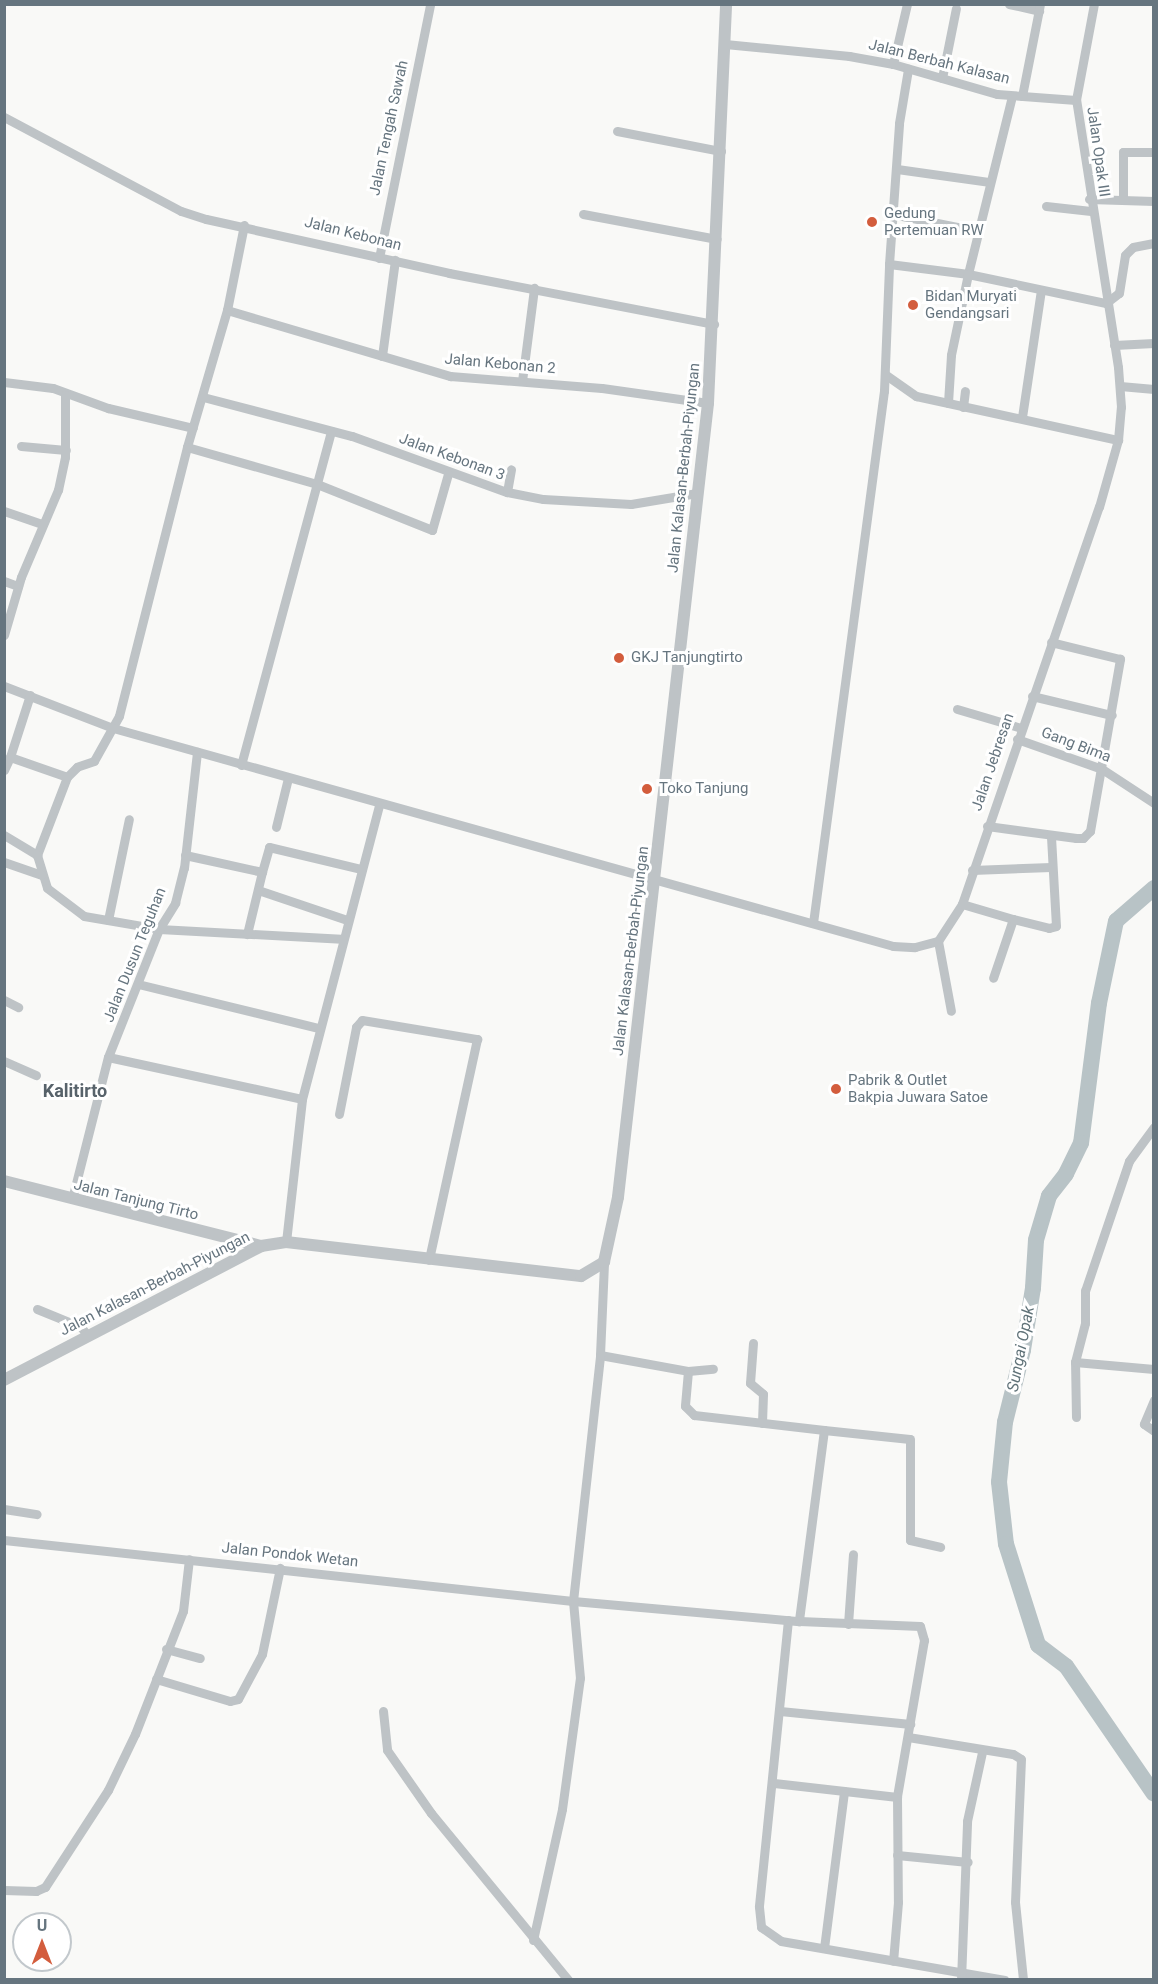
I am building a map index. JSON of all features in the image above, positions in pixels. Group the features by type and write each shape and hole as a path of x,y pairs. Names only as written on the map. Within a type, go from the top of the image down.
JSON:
{"street":[{"name":"Jalan Tengah Sawah","path":"379,258 430,4"},
{"name":"Jalan Kalasan-Berbah-Piyungan","path":"4,1380 261,1246 286,1242 581,1276 604,1262 618,1197 708,403 714,324 726,4"},
{"path":"893,64 907,4"},
{"path":"948,403 951,355 978,231 1040,8 1009,4"},
{"name":"Jalan Opak III","path":"1094,4 1076,100 1089,199 1107,303"},
{"path":"942,78 956,8"},
{"name":"Jalan Berbah Kalasan","path":"724,44 893,64 1017,96 1076,100"},
{"path":"813,923 885,375 888,264 899,123 908,69"},
{"name":"Jalan Kebonan","path":"4,117 181,211 379,258 714,324"},
{"path":"617,131 721,151"},
{"path":"1123,198 1122,152 1154,152"},
{"path":"897,169 990,182"},
{"path":"1089,199 1123,198 1154,201"},
{"path":"1046,206 1091,211"},
{"path":"583,214 717,239"},
{"path":"892,214 978,231"},
{"path":"244,225 227,310 187,447 113,729 94,761 77,767 66,777 37,855 41,875 47,888 71,909 108,920 159,929 341,939"},
{"path":"888,264 968,274 1107,303 1119,293 1125,255 1132,247 1152,245"},
{"path":"382,356 395,260"},
{"path":"522,381 534,288"},
{"path":"1022,417 1041,290"},
{"name":"Jalan Jebresan","path":"938,941 962,904 1118,440 1119,386 1107,303"},
{"name":"Jalan Kebonan 2","path":"227,310 382,356 405,366 450,376 602,388 708,403"},
{"path":"1114,345 1154,343"},
{"path":"885,375 916,396 1022,417 1118,440"},
{"path":"4,382 53,388 65,394 193,428"},
{"path":"1119,386 1154,389"},
{"path":"963,406 965,391"},
{"path":"4,635 18,586 58,490 66,450 65,394"},
{"name":"Jalan Kebonan 3","path":"202,397 331,431 448,474 507,492 543,499 631,504 697,493"},
{"path":"241,765 331,431"},
{"path":"21,446 66,450"},
{"path":"187,447 317,484 432,530 448,474"},
{"path":"507,492 511,468"},
{"path":"4,511 42,524"},
{"path":"4,581 18,586"},
{"path":"987,826 1051,836 1087,836 1112,715 1119,659 1051,642"},
{"path":"4,686 113,729 379,805 654,878 893,946 915,947 938,941 951,1011"},
{"path":"4,770 30,696"},
{"path":"1032,696 1112,715"},
{"path":"957,709 1021,728"},
{"name":"Gang Bima","path":"1017,739 1102,769 1154,803"},
{"name":"Jalan Dusun Teguhan","path":"72,1199 108,1057 159,929 175,903 185,855 197,753"},
{"path":"10,757 66,777"},
{"path":"276,827 288,778"},
{"path":"286,1242 302,1099 341,939 379,805"},
{"path":"108,920 129,819"},
{"path":"4,835 37,855"},
{"path":"962,904 1013,919 1056,927 1051,836"},
{"path":"247,934 269,847 361,869"},
{"path":"185,855 262,872"},
{"path":"4,862 41,875"},
{"path":"972,870 1051,867"},
{"path":"258,890 347,920"},
{"path":"993,978 1013,919"},
{"path":"138,984 318,1028"},
{"path":"4,1000 18,1007"},
{"path":"339,1114 356,1027 362,1020 477,1040 429,1260"},
{"path":"108,1057 302,1099"},
{"path":"4,1061 36,1075"},
{"path":"1076,1417 1078,1362 1084,1323 1085,1291 1105,1224 1129,1161 1154,1127"},
{"name":"Jalan Tanjung Tirto","path":"4,1181 261,1246"},
{"path":"236,1241 237,1258"},
{"path":"533,1940 573,1739 580,1678 573,1601 600,1355 604,1262"},
{"path":"37,1309 81,1327 88,1336"},
{"path":"753,1343 750,1383 763,1394 762,1423"},
{"path":"600,1355 688,1371 713,1369"},
{"path":"1078,1362 1154,1369"},
{"path":"688,1371 685,1406 691,1414 910,1439 910,1540 940,1547"},
{"path":"1154,1400 1144,1424 1154,1431"},
{"path":"799,1621 824,1430"},
{"path":"4,1509 37,1514"},
{"name":"Jalan Pondok Wetan","path":"4,1540 573,1601 799,1621 914,1625 923,1630 910,1724"},
{"path":"848,1624 853,1554"},
{"path":"4,1890 36,1892 53,1879 121,1765 183,1611 189,1559"},
{"path":"156,1679 230,1701 238,1698 262,1654 280,1568"},
{"path":"788,1620 760,1922 774,1938 961,1976 1005,1980"},
{"path":"166,1649 200,1658"},
{"path":"383,1711 387,1750 431,1813 568,1980"},
{"path":"780,1711 910,1724 897,1797 898,1902 893,1961"},
{"path":"908,1737 982,1752 1013,1754 1022,1764 1015,1902 1023,1980"},
{"path":"961,1976 968,1862 967,1821 982,1752"},
{"path":"774,1783 897,1797"},
{"path":"824,1948 844,1791"},
{"path":"897,1855 968,1862"}],"waterway":[{"name":"Sungai Opak","path":"1154,888 1116,921 1099,1003 1081,1143 1066,1174 1049,1196 1036,1240 1033,1288 1023,1350 1005,1422 999,1482 1006,1544 1038,1645 1066,1666 1154,1794"}],"place":[{"name":"Gedung Pertemuan RW","path":"872,222"},
{"name":"Bidan Muryati Gendangsari","path":"913,305"},
{"name":"GKJ Tanjungtirto","path":"619,658"},
{"name":"Toko Tanjung","path":"647,789"},
{"name":"Pabrik & Outlet Bakpia Juwara Satoe","path":"836,1089"}],"district":[{"name":"Kalitirto","path":"75,1091"}]}
